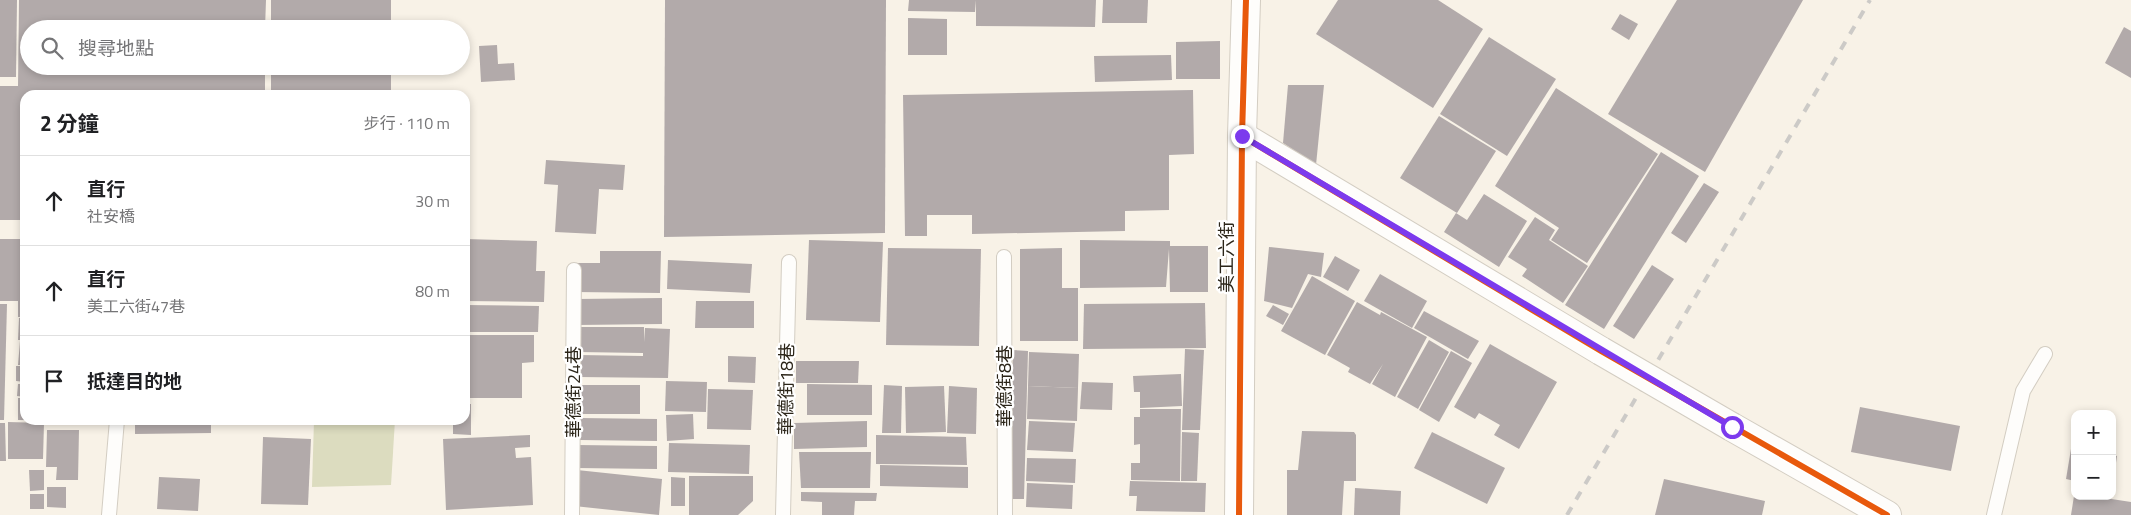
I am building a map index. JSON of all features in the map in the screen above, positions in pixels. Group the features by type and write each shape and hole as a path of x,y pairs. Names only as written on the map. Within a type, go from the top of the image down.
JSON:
{"street":[{"name":"美工六街","path":"1239,515 1242,136 1246,0"},
{"path":"1242,136 1601,351 1887,515"}],"lane":[{"name":"華德街8巷","path":"1004,257 1004,515"},
{"name":"華德街18巷","path":"783,515 789,262"},
{"name":"華德街24巷","path":"572,515 574,270"},
{"path":"1994,515 2023,391 2045,354"},
{"path":"109,515 117,425"}],"green space":[{"path":"314,425 395,425 391,485 312,487"}],"building":[{"path":"0,0 17,0 16,77 0,77"},
{"path":"19,0 266,0 265,20 20,20 20,75 265,75 265,90 20,90 20,220 0,220 0,86 18,86"},
{"path":"271,0 391,0 391,20 271,20"},
{"path":"665,0 886,0 885,233 664,237"},
{"path":"909,0 976,0 975,12 908,11"},
{"path":"976,0 1096,0 1095,27 976,26"},
{"path":"1103,0 1148,0 1147,23 1102,23"},
{"path":"1338,0 1438,0 1483,29 1433,108 1316,34"},
{"path":"1677,0 1803,0 1705,172 1608,114"},
{"path":"1620,14 1638,24 1629,40 1611,29"},
{"path":"908,18 947,19 947,55 908,55"},
{"path":"2124,27 2131,31 2131,78 2105,63"},
{"path":"1489,37 1556,79 1507,156 1440,114"},
{"path":"1220,41 1220,79 1176,79 1176,42"},
{"path":"497,45 498,64 514,63 515,80 481,82 479,46"},
{"path":"1171,55 1172,80 1095,82 1094,56"},
{"path":"271,75 391,75 391,90 271,90"},
{"path":"1288,85 1324,85 1316,165 1283,143"},
{"path":"1556,88 1658,154 1587,263 1551,240 1559,228 1495,186"},
{"path":"1193,90 1194,154 1169,155 1169,210 1125,211 1125,231 972,234 972,215 927,215 927,236 905,236 903,95"},
{"path":"1439,116 1496,151 1457,213 1400,178"},
{"path":"1661,152 1699,176 1604,329 1565,305"},
{"path":"546,160 625,165 623,190 599,189 596,234 555,232 558,185 544,184"},
{"path":"1704,183 1719,192 1686,243 1671,233"},
{"path":"1484,194 1527,221 1499,267 1444,232 1456,213 1467,220"},
{"path":"1535,217 1555,230 1549,240 1588,266 1563,303 1522,276 1527,269 1508,257"},
{"path":"0,239 20,239 20,317 18,317 18,301 0,301"},
{"path":"470,239 537,241 536,271 545,271 544,302 470,301"},
{"path":"809,240 883,242 880,322 806,320"},
{"path":"1080,240 1170,241 1170,246 1208,246 1208,292 1170,292 1169,249 1166,287 1080,288"},
{"path":"1269,247 1324,253 1321,277 1308,274 1292,308 1264,301"},
{"path":"888,248 981,249 979,346 886,345"},
{"path":"1062,248 1062,288 1078,288 1078,341 1020,341 1020,249"},
{"path":"600,251 661,251 660,293 576,292 577,263 600,263"},
{"path":"1335,256 1360,270 1348,291 1323,277"},
{"path":"668,260 752,264 750,293 667,289"},
{"path":"1652,265 1674,279 1634,339 1613,326"},
{"path":"1380,274 1427,301 1412,328 1364,301"},
{"path":"1312,276 1355,301 1325,355 1281,331"},
{"path":"662,298 662,324 577,325 577,299"},
{"path":"696,301 754,301 754,328 695,328"},
{"path":"1357,302 1380,315 1381,312 1427,337 1395,397 1372,384 1383,364 1370,384 1348,372 1350,368 1327,355"},
{"path":"1205,303 1206,348 1083,349 1084,304"},
{"path":"0,304 7,304 4,420 0,420"},
{"path":"470,305 539,306 538,332 470,332"},
{"path":"1273,305 1289,314 1283,325 1266,316"},
{"path":"1424,311 1479,341 1468,359 1414,328"},
{"path":"19,318 20,318 20,340 18,340"},
{"path":"579,327 644,327 644,342 645,328 670,329 668,378 579,377 579,355 643,356 643,353 578,352"},
{"path":"470,335 534,335 534,362 522,363 522,398 470,398"},
{"path":"1429,340 1449,352 1418,409 1397,397"},
{"path":"20,341 20,365 18,365"},
{"path":"1490,344 1557,382 1519,449 1494,435 1500,425 1479,413 1475,419 1454,407"},
{"path":"1185,349 1204,350 1200,430 1182,430"},
{"path":"1013,350 1028,351 1024,499 1008,499"},
{"path":"1451,351 1472,363 1439,422 1419,410"},
{"path":"1029,352 1079,354 1078,388 1028,386"},
{"path":"728,356 756,357 755,383 728,382"},
{"path":"796,361 859,361 858,383 796,383"},
{"path":"16,366 20,366 20,381 16,381"},
{"path":"1181,374 1182,406 1140,408 1140,392 1134,392 1133,376"},
{"path":"666,381 707,382 706,412 665,411"},
{"path":"1082,382 1113,383 1112,410 1080,409"},
{"path":"18,384 20,384 20,396 17,396"},
{"path":"807,384 872,385 872,415 807,415"},
{"path":"578,385 640,385 640,414 577,414"},
{"path":"884,385 902,386 901,433 882,433"},
{"path":"944,386 946,432 906,433 905,387"},
{"path":"949,386 977,388 976,434 947,433"},
{"path":"1028,386 1078,388 1077,421 1027,419"},
{"path":"708,389 753,390 751,430 707,429"},
{"path":"18,398 20,398 20,420 18,420"},
{"path":"471,404 471,435 453,434 453,425 470,425"},
{"path":"1860,407 1960,426 1951,471 1851,452"},
{"path":"1140,409 1181,409 1180,481 1131,480 1131,463 1140,463 1140,444 1134,445 1134,417 1140,417"},
{"path":"693,414 694,439 667,441 666,415"},
{"path":"580,418 657,419 657,441 580,440"},
{"path":"867,421 867,447 794,449 794,423"},
{"path":"1029,421 1075,423 1073,452 1027,450"},
{"path":"8,422 20,422 20,425 44,425 43,459 8,459"},
{"path":"0,423 5,423 6,461 0,461"},
{"path":"135,425 211,425 211,433 135,434"},
{"path":"47,430 79,430 78,480 56,480 57,467 46,467"},
{"path":"1302,431 1354,432 1356,435 1356,481 1344,481 1342,515 1287,515 1287,470 1298,470"},
{"path":"1182,432 1199,433 1197,481 1181,481"},
{"path":"1432,432 1505,468 1487,504 1414,468"},
{"path":"530,435 530,447 515,448 516,458 531,457 533,505 446,510 443,439"},
{"path":"876,435 966,437 967,465 876,464"},
{"path":"263,437 311,439 308,505 261,504"},
{"path":"669,443 750,445 749,474 668,472"},
{"path":"577,445 657,446 657,469 577,468"},
{"path":"2071,449 2071,480 2066,479"},
{"path":"799,452 871,452 870,488 801,488"},
{"path":"1027,458 1076,459 1075,483 1026,481"},
{"path":"880,465 968,467 968,488 880,486"},
{"path":"29,470 44,470 44,490 30,491"},
{"path":"577,470 662,479 659,515 574,506"},
{"path":"689,476 753,476 753,501 738,515 689,515"},
{"path":"159,477 200,479 198,511 157,509"},
{"path":"671,477 685,478 685,506 671,506"},
{"path":"1664,479 1765,501 1762,515 1655,515"},
{"path":"1130,481 1206,483 1205,512 1136,511 1137,496 1129,496"},
{"path":"1027,483 1073,485 1072,509 1026,507"},
{"path":"47,487 66,487 66,508 47,507"},
{"path":"1355,488 1401,491 1400,515 1354,515"},
{"path":"801,492 877,493 876,501 855,501 854,515 822,515 822,502 801,501"},
{"path":"30,494 44,494 44,509 30,509"},
{"path":"2073,500 2116,500 2131,502 2131,515 2071,515"}],"railway":[{"path":"1567,515 1870,0"}],"cycle path":[{"path":"1239,515 1242,136 1246,0"},
{"path":"1242,136 1601,351 1887,515"}],"route":[{"path":"1242,136 1601,351 1732,427"}]}
